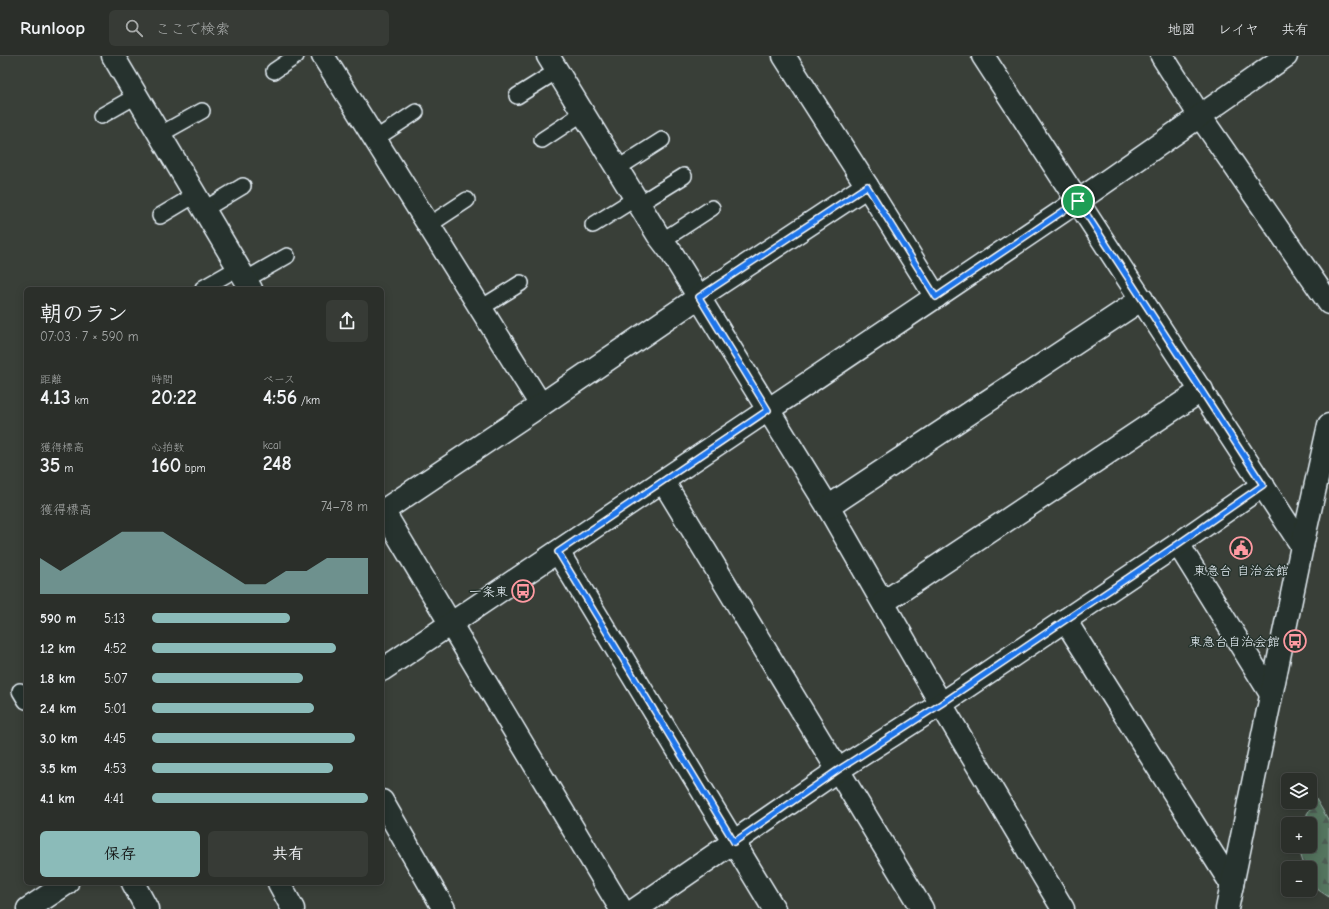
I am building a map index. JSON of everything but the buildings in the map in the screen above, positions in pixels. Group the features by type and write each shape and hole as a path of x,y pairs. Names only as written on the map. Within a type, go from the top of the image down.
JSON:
{"street":[{"path":"113,56 245,279"},
{"path":"324,56 541,405"},
{"path":"784,56 936,297"},
{"path":"983,56 1202,390 1302,546"},
{"path":"1162,56 1200,116 1329,303"},
{"path":"384,669 1078,201 1286,56"},
{"path":"552,64 618,168 658,236 672,252 828,507 884,602 941,704 1063,909"},
{"path":"384,509 541,405 699,297 867,186"},
{"path":"828,507 1142,299"},
{"path":"884,602 1202,390"},
{"path":"1227,909 1302,546 1329,425"},
{"path":"663,481 922,909"},
{"path":"636,909 838,770 941,704 1263,485"},
{"path":"384,512 621,909"},
{"path":"1178,544 1272,694"},
{"path":"558,552 774,909"},
{"path":"1065,620 1232,885"},
{"path":"384,804 444,909"},
{"path":"28,909 64,885"},
{"path":"134,885 147,909"},
{"path":"280,885 293,909"}],"lane":[{"path":"274,71 296,56"},
{"path":"517,96 552,64"},
{"path":"101,116 136,96"},
{"path":"159,135 202,110"},
{"path":"375,139 416,112"},
{"path":"542,140 583,113"},
{"path":"618,168 662,140"},
{"path":"594,226 684,176"},
{"path":"160,216 243,186"},
{"path":"429,225 467,200"},
{"path":"663,240 712,208"},
{"path":"208,287 245,279 287,256"},
{"path":"481,308 521,283"}],"green space":[{"path":"1317,801 1329,821 1329,897 1317,889 1317,861 1303,861 1301,856 1302,853 1317,853 1317,817 1307,817 1310,809 1317,809"}],"place":[{"name":"東急台 自治会館","path":"1241,548"},
{"name":"一条東","path":"523,591"},
{"name":"東急台自治会館","path":"1295,641"}],"route":[{"path":"867,186 936,297 1078,201 1263,485 941,704 838,770 734,842 568,566 558,552 768,410 699,297 867,186"}]}
